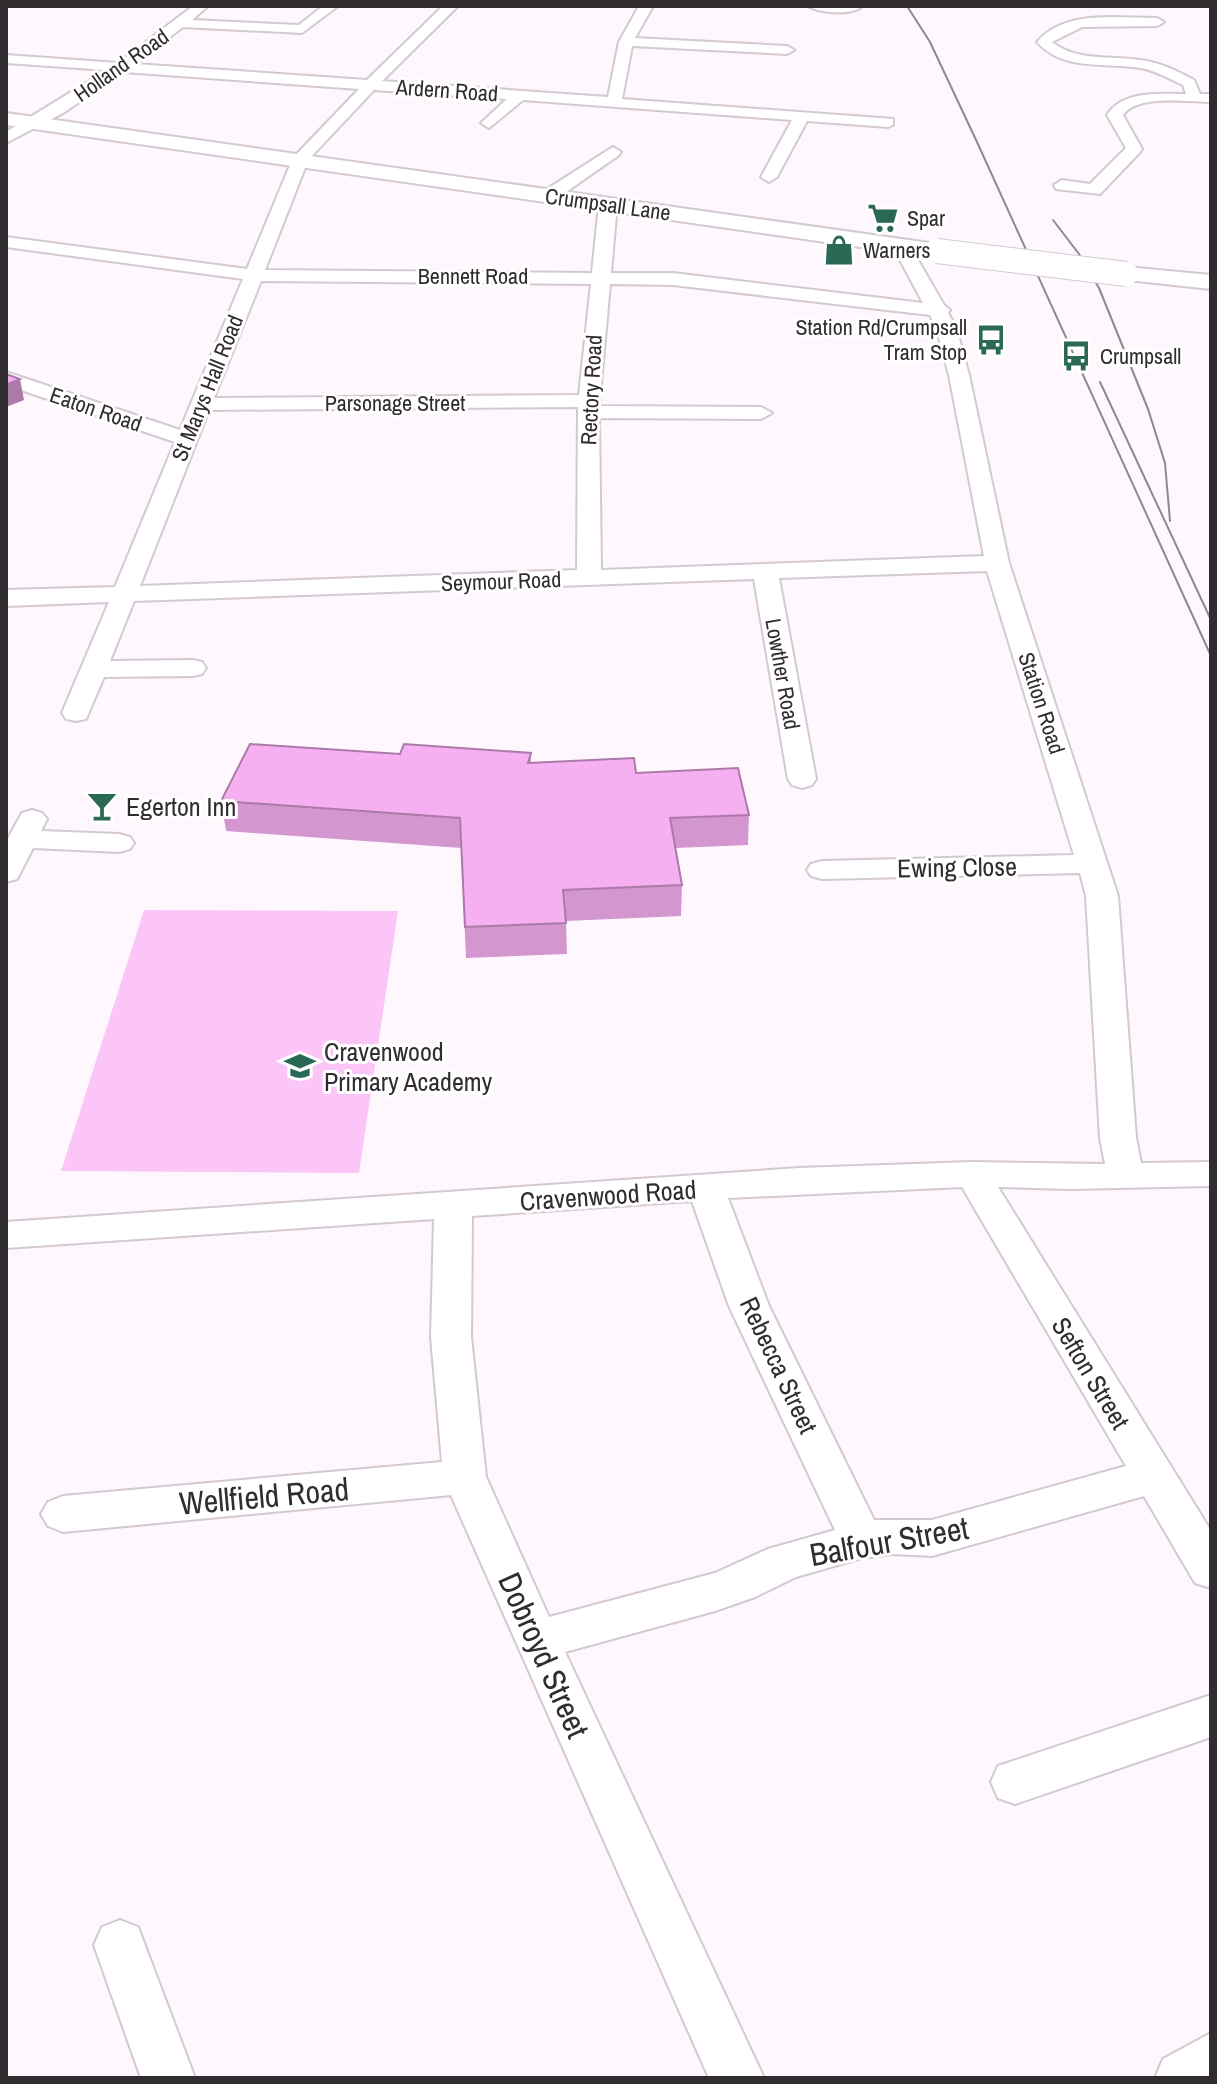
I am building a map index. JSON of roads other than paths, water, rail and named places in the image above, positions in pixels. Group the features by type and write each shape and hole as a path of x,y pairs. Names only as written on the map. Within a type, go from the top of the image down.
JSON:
{"street":[{"name":"Holland Road","path":"6,138 38,122 122,67 201,6"},
{"path":"179,23 302,29 331,6"},
{"name":"St Marys Hall Road","path":"76,713 301,158 398,56 451,6"},
{"path":"614,103 626,42 646,6"},
{"path":"815,6 853,8"},
{"path":"1157,22 1073,25 1050,35 1044,42 1051,49 1081,60 1153,67 1189,83 1194,96"},
{"path":"626,42 787,50"},
{"name":"Ardern Road","path":"6,59 888,122"},
{"path":"489,123 520,95"},
{"path":"1062,185 1094,190 1134,149 1115,115 1120,107 1147,98 1211,98"},
{"path":"769,177 802,116"},
{"name":"Crumpsall Lane","path":"6,119 301,158 937,251 1211,282"},
{"path":"550,195 613,152"},
{"name":"Rectory Road","path":"589,578 589,407 598,277 608,204"},
{"name":"Bennett Road","path":"6,242 253,275 598,277 719,283 812,299 940,310"},
{"name":"Station Road","path":"901,245 940,310 959,375 997,563 1102,896 1118,1138 1125,1176"},
{"name":"Eaton Road","path":"6,378 186,439"},
{"name":"Parsonage Street","path":"201,404 589,407 761,413"},
{"name":"Seymour Road","path":"6,598 997,563"},
{"name":"Lowther Road","path":"765,570 802,779"},
{"path":"93,669 193,668"},
{"path":"16,846 119,843"},
{"name":"Ewing Close","path":"822,870 1093,864"},
{"name":"Cravenwood Road","path":"6,1235 705,1187 972,1174 1211,1174"},
{"name":"Sefton Street","path":"972,1174 1211,1570"},
{"name":"Rebecca Street","path":"705,1187 749,1306 862,1540"},
{"name":"Dobroyd Street","path":"453,1206 451,1337 465,1477 536,1640 737,2078"},
{"name":"Balfour Street","path":"536,1640 715,1592 784,1562 862,1540 893,1536 932,1538 1153,1476"},
{"name":"Wellfield Road","path":"63,1514 465,1477"},
{"path":"1015,1782 1211,1716"},
{"path":"120,1945 168,2078"},
{"path":"1182,2078 1211,2060"}],"tram line":[{"path":"907,6 930,42 977,142 1211,656"},
{"path":"1053,220 1079,254 1099,288 1148,409 1165,463 1170,521"},
{"path":"1100,382 1211,620"}],"place":[{"name":"Spar","path":"883,218"},
{"name":"Warners","path":"839,250"},
{"name":"Station Rd/Crumpsall Tram Stop","path":"991,340"},
{"name":"Crumpsall","path":"1076,356"},
{"name":"Egerton Inn","path":"102,806"},
{"name":"Cravenwood Primary Academy","path":"300,1066"}]}
